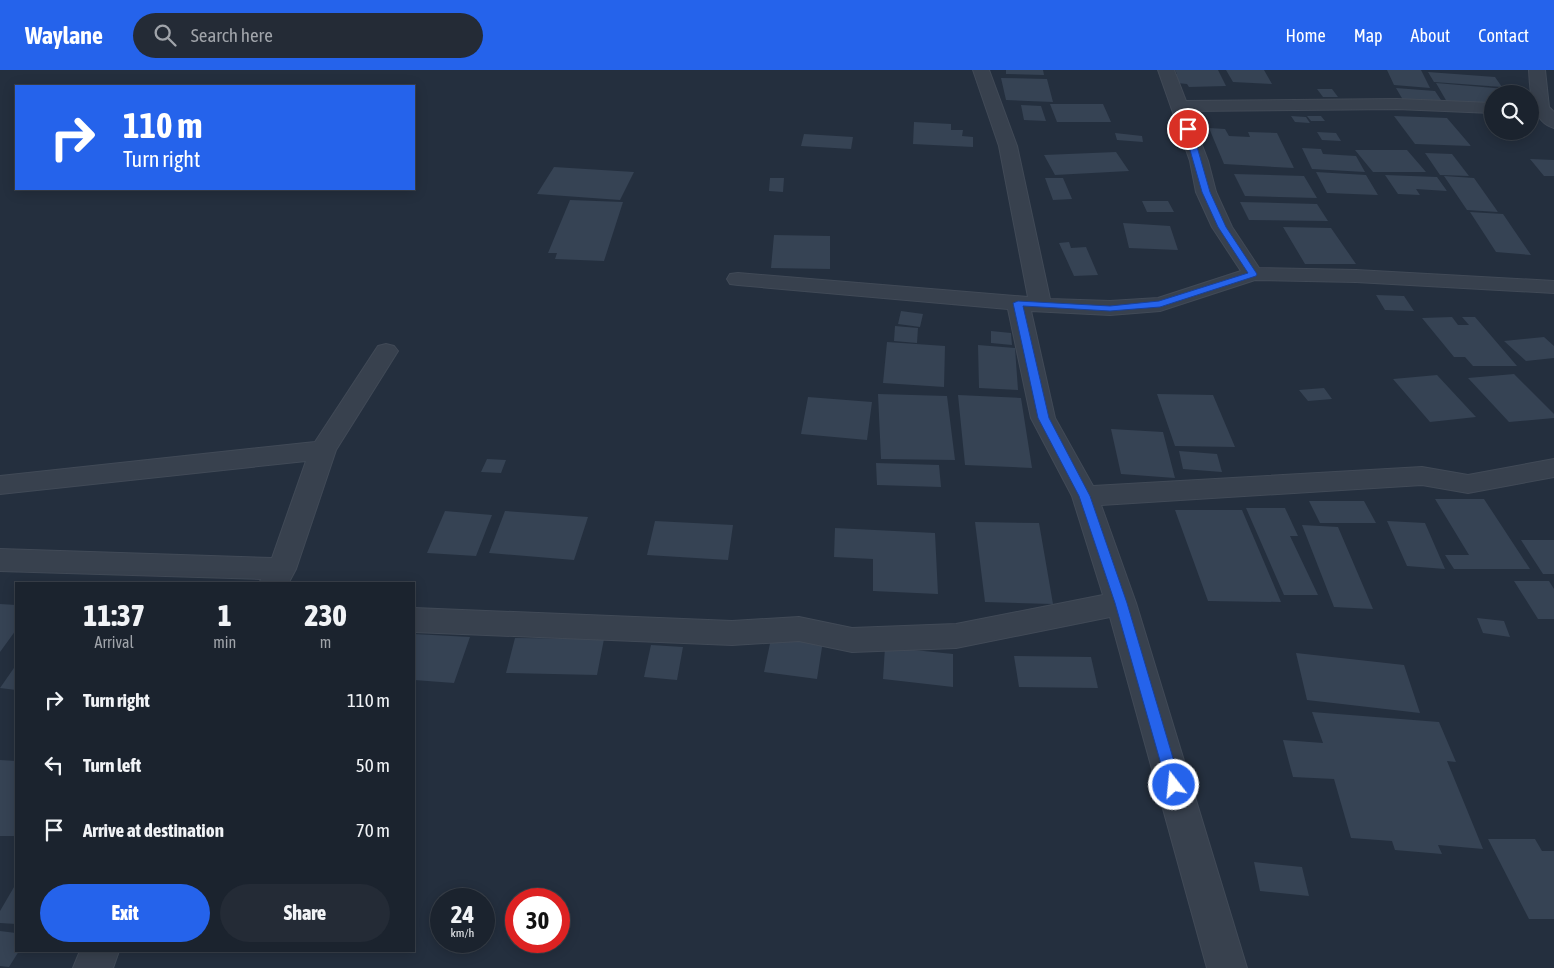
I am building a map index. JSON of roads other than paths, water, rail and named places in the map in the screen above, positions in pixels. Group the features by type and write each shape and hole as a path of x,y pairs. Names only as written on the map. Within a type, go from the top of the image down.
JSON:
{"street":[{"path":"981,70 1008,146 1044,418 1085,496 1121,603 1227,968"},
{"path":"1166,70 1181,106 1199,161 1206,192 1222,227 1253,274"},
{"path":"1537,77 1554,85"},
{"path":"1537,77 1542,94 1539,100"},
{"path":"1181,106 1397,104 1484,108"},
{"path":"1539,111 1554,124"},
{"path":"738,279 1029,304 1110,308 1160,304 1253,274 1356,276 1554,287"},
{"path":"0,560 278,576 323,450 386,351"},
{"path":"0,485 323,450"},
{"path":"1085,496 1422,476 1468,484 1554,468"},
{"path":"415,620 732,633 799,629 852,640 956,636 1121,603"},
{"path":"93,968 100,952"}]}
